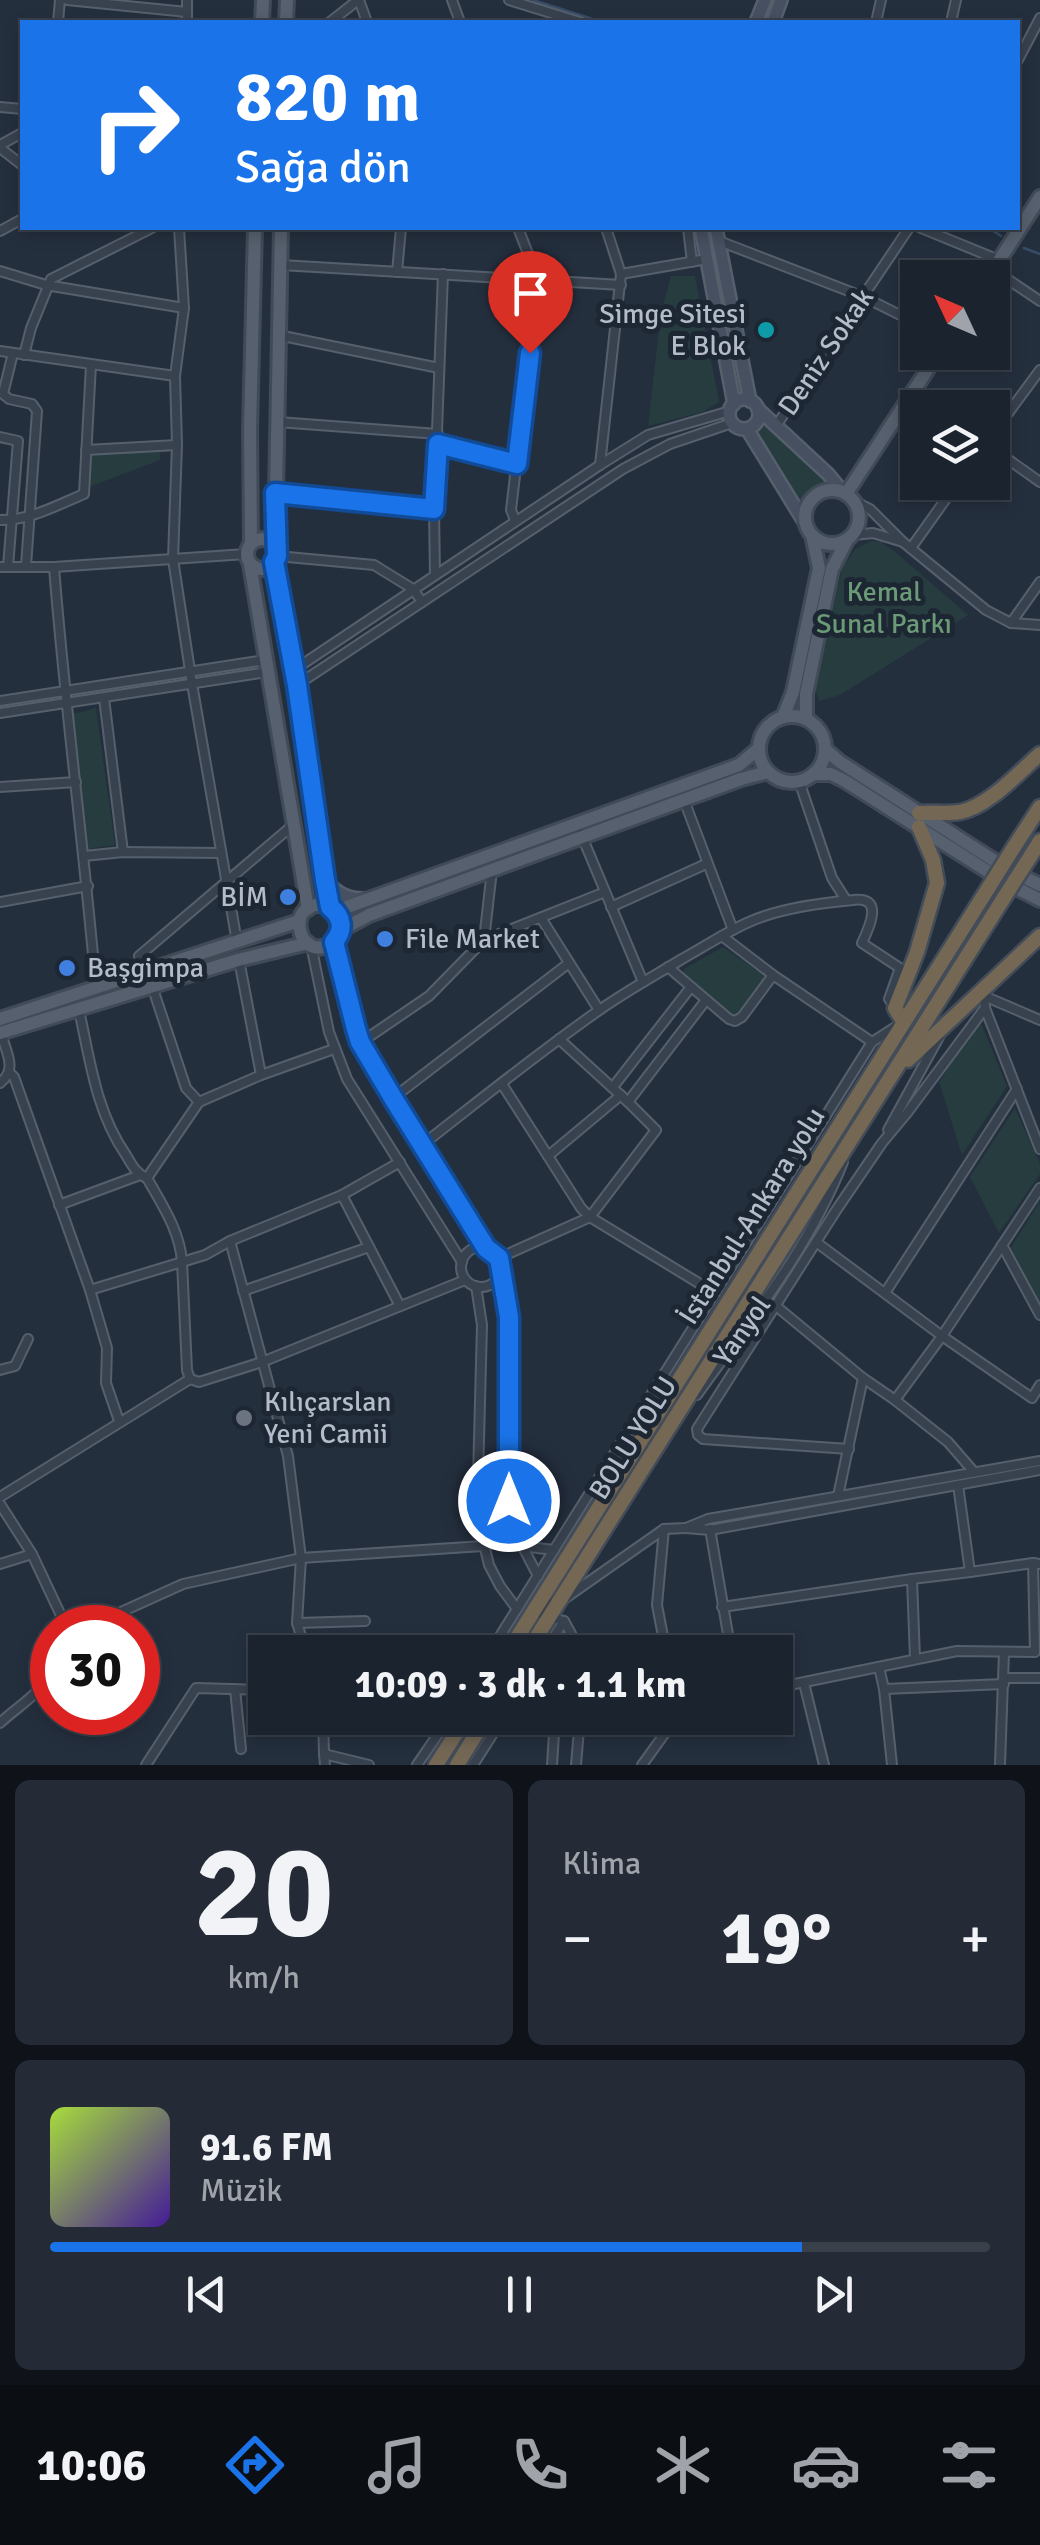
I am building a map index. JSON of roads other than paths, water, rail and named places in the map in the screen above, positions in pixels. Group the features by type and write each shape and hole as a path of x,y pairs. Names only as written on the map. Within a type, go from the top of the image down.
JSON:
{"highway":[{"path":"904,1021 895,1008 917,952 936,883 933,860 919,820 961,812 988,800 1040,754"},
{"name":"İstanbul-Ankara yolu","path":"999,888 1014,847 1040,807"},
{"name":"İstanbul-Ankara yolu","path":"519,1635 904,1021 999,888 1040,841"},
{"name":"BOLU YOLU","path":"538,1635 889,1078 999,888"},
{"path":"889,1078 1036,944"},
{"path":"436,1765 455,1735"},
{"path":"456,1765 475,1735"}],"main road":[{"path":"1020,225 1038,204"},
{"path":"255,230 249,554 308,909"},
{"path":"281,230 275,555 325,880 342,924 338,936"},
{"path":"701,230 732,412 738,428 747,429 757,422 717,234"},
{"path":"999,260 1017,230"},
{"path":"732,412 742,400 754,405 828,474 860,517 832,569 806,694 806,719"},
{"path":"848,496 900,413"},
{"path":"747,429 810,532 824,543 850,537"},
{"path":"783,718 793,692 819,568 806,513 812,499 828,490 848,496"},
{"path":"249,554 263,539 275,555"},
{"path":"249,554 263,570 275,555"},
{"path":"783,718 806,719 822,734 822,763 814,774 798,782 785,782 768,772 759,748 767,728 783,718"},
{"path":"299,922 300,934 310,944 322,948 369,915 492,870 579,829 738,764 759,748"},
{"path":"825,749 919,820 999,888 1040,900"},
{"path":"0,1018 299,922 308,909 317,905 333,909 372,899 579,829 768,772"},
{"path":"814,774 837,776 1040,885"},
{"path":"325,880 347,897 372,899"},
{"path":"0,1033 238,960 310,944"}],"street":[{"path":"64,0 187,12"},
{"path":"187,0 187,20"},
{"path":"333,20 358,0"},
{"path":"509,0 552,19"},
{"path":"1020,56 1040,18"},
{"path":"0,146 20,164"},
{"path":"24,355 46,285 55,276 148,230"},
{"path":"179,230 184,308 175,376 173,559 237,944"},
{"path":"397,272 401,230"},
{"path":"515,520 511,510 538,279 519,230"},
{"path":"600,464 621,279 607,230"},
{"path":"688,230 692,262"},
{"name":"Deniz Sokak","path":"776,426 908,230"},
{"path":"925,230 978,260"},
{"path":"717,234 900,315"},
{"path":"280,266 538,279 621,279 707,260"},
{"path":"0,271 46,285 184,308"},
{"path":"434,575 443,274"},
{"path":"1010,280 1040,301"},
{"path":"278,334 439,368"},
{"path":"0,350 175,376"},
{"path":"13,353 4,394 36,408 26,566"},
{"path":"0,520 29,517 84,494 91,365"},
{"path":"1010,411 1040,370"},
{"path":"294,670 600,464 648,436 732,412"},
{"path":"297,685 650,453 732,412"},
{"path":"276,422 438,439 517,464"},
{"path":"0,437 33,443"},
{"path":"18,441 4,567 249,554"},
{"path":"86,450 177,444"},
{"path":"1010,461 1040,482"},
{"path":"275,493 434,509"},
{"path":"848,496 870,509 977,604 1011,622 1040,625"},
{"path":"907,545 943,500"},
{"path":"850,537 873,533 907,545"},
{"path":"275,555 374,564 414,589 422,602"},
{"path":"54,566 96,988"},
{"path":"1011,622 1040,582"},
{"path":"0,701 191,672 266,666"},
{"path":"0,713 192,684 266,666"},
{"path":"104,698 123,852"},
{"path":"0,788 76,782"},
{"path":"798,782 832,878 846,900"},
{"path":"684,800 732,930"},
{"path":"143,974 139,956 293,825"},
{"path":"579,829 643,982"},
{"path":"84,856 123,852 221,853"},
{"path":"611,907 706,864"},
{"path":"484,940 492,870"},
{"path":"0,902 88,886"},
{"path":"360,1042 429,996 484,940 606,892"},
{"path":"422,1145 599,1010 750,921 863,898 872,908 862,943 900,968 889,998 895,1008"},
{"path":"540,918 599,1010"},
{"path":"338,936 360,1042 486,1248 499,1258 509,1317 509,1501 517,1536 538,1576"},
{"path":"722,936 872,1042"},
{"path":"310,944 334,1050 347,1078 462,1262"},
{"path":"238,960 260,1074"},
{"path":"393,1098 569,963"},
{"path":"668,968 729,1020 736,1021 772,975"},
{"path":"152,986 186,1088 199,1102"},
{"path":"613,1087 691,987"},
{"path":"982,994 1040,1150"},
{"path":"982,994 1040,1020"},
{"path":"628,1102 706,1000"},
{"path":"848,1449 703,1439 697,1429 882,1143 985,1008"},
{"path":"79,1010 101,1108 114,1138 170,1218 181,1247 190,1379"},
{"name":"Yanyol","path":"500,1635 872,1042 904,1021"},
{"path":"882,1143 946,1023"},
{"path":"0,1033 10,1073 90,1290 107,1348 106,1384 120,1421"},
{"path":"499,1258 590,1218 656,1130 559,1040"},
{"path":"59,1205 143,1177 199,1102 260,1074 334,1050"},
{"path":"0,1083 10,1073"},
{"path":"502,1084 590,1218 716,1293"},
{"path":"885,1293 1017,1089"},
{"path":"548,1156 621,1095"},
{"name":"Yanyol","path":"542,1615 796,1252 830,1195 854,1134"},
{"path":"90,1290 204,1255 342,1196 400,1162"},
{"path":"895,1400 1040,1188"},
{"path":"830,1195 837,1209"},
{"path":"342,1196 400,1306"},
{"path":"230,1242 288,1456 301,1558 297,1623 301,1635"},
{"path":"816,1242 1040,1405"},
{"path":"796,1252 816,1242"},
{"path":"1002,1245 1040,1315"},
{"path":"243,1291 369,1247"},
{"path":"486,1248 470,1251 462,1262 466,1280 476,1286 490,1285 500,1272"},
{"path":"190,1379 198,1382 262,1362 466,1280"},
{"path":"476,1286 482,1316 477,1516 495,1577 516,1608"},
{"path":"776,1306 948,1442 974,1472"},
{"path":"0,1370 15,1366 28,1339"},
{"path":"838,1496 863,1378"},
{"path":"55,1605 32,1554 0,1500 190,1379"},
{"path":"1032,1398 1040,1385"},
{"path":"686,1528 708,1520 1040,1460"},
{"path":"542,1615 664,1528 710,1530 1040,1470"},
{"path":"958,1485 970,1572"},
{"path":"708,1520 728,1635"},
{"path":"663,1635 657,1606 664,1528"},
{"path":"138,1605 183,1584 301,1558 483,1546 517,1536"},
{"path":"521,1546 554,1550"},
{"path":"0,1564 32,1554"},
{"path":"722,1607 1037,1564 1037,1652 957,1651 793,1685"},
{"path":"912,1579 915,1659"},
{"path":"542,1615 564,1620 572,1635"},
{"path":"555,1635 564,1620"},
{"path":"297,1623 365,1621"},
{"path":"1000,1765 1004,1652"},
{"path":"879,1667 892,1765"},
{"path":"884,1689 1040,1678"},
{"path":"804,1683 824,1765"},
{"path":"146,1765 196,1688 248,1689"},
{"path":"236,1689 241,1748"},
{"path":"0,1723 30,1698"},
{"path":"323,1735 324,1765"},
{"path":"417,1765 437,1735"},
{"path":"472,1765 492,1735"},
{"path":"552,1765 554,1735"},
{"path":"576,1765 579,1735"},
{"path":"642,1765 663,1735"},
{"path":"324,1754 369,1765"}],"waterway":[{"path":"533,0 596,20"},
{"path":"992,230 1001,236"},
{"path":"1024,248 1040,254"}],"place":[{"name":"Simge Sitesi E Blok","path":"766,330"},
{"name":"BİM","path":"288,897"},
{"name":"File Market","path":"385,939"},
{"name":"Başgimpa","path":"67,968"},
{"name":"Kılıçarslan Yeni Camii","path":"244,1418"}],"park label":[{"name":"Kemal Sunal Parkı","path":"884,608"}]}
